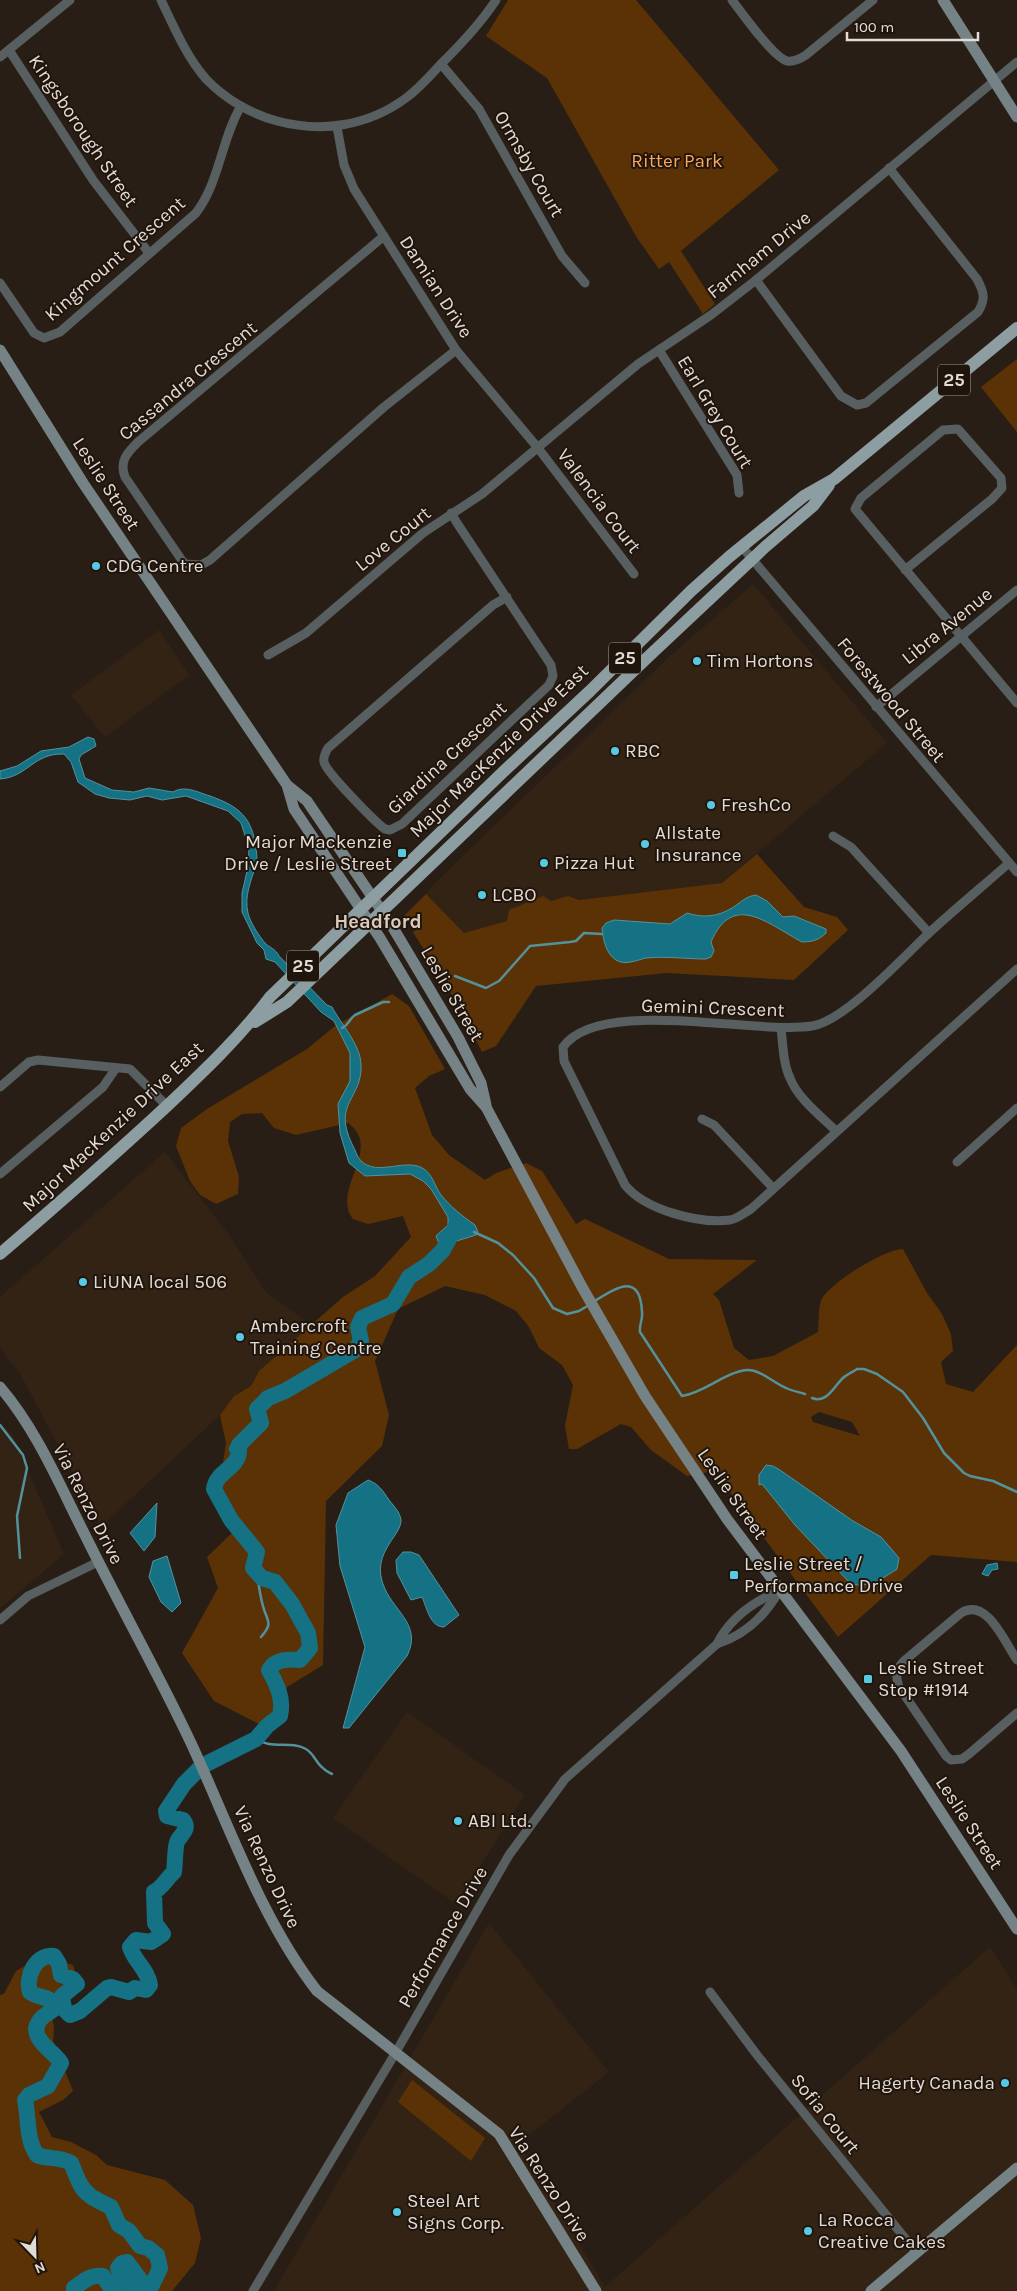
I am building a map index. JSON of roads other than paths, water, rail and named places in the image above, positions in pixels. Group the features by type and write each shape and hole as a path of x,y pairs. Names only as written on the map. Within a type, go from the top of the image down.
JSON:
{"main road":[{"path":"943,0 1017,117"},
{"name":"Major MacKenzie Drive East","path":"0,1254 110,1160 167,1106 249,1026 270,998 691,592 804,496 834,479 1017,328"},
{"name":"Leslie Street","path":"0,350 76,472 286,786 294,809 361,909 470,1088 486,1107 598,1317 644,1396 690,1466 780,1591 901,1751 1017,1929"},
{"name":"Major MacKenzie Drive East","path":"249,1026 287,1002 752,560 813,506 834,479"},
{"path":"557,722 568,735"},
{"name":"Leslie Street","path":"286,786 307,801 383,911 458,1037 481,1083 486,1107"},
{"name":"Via Renzo Drive","path":"0,1386 13,1402 45,1455 189,1740 276,1930 296,1964 317,1991 499,2134 596,2291"},
{"path":"872,2291 1016,2167"}],"street":[{"path":"0,57 70,0"},
{"path":"161,0 192,61 220,92 256,116 294,126 337,127 360,122 394,107 419,87 441,64 486,16 496,0"},
{"path":"732,0 766,42 780,57 788,61 796,60 806,55 872,0"},
{"name":"Kingsborough Street","path":"9,50 93,180 149,253"},
{"name":"Farnham Drive","path":"538,448 622,376 711,315 756,280 1017,62"},
{"name":"Ormsby Court","path":"441,64 478,109 562,256 585,283"},
{"name":"Kingmount Crescent","path":"0,283 34,333 44,338 60,332 149,253 184,225 205,201 231,126 241,106"},
{"name":"Damian Drive","path":"337,127 347,178 456,350 538,448"},
{"path":"756,280 841,396 857,405 866,403 978,312 984,302 984,291 889,168"},
{"name":"Cassandra Crescent","path":"384,236 138,442 124,457 122,468 125,477 181,559 186,564 201,564 210,560 384,407 456,350"},
{"name":"Earl Grey Court","path":"659,350 737,475 739,493"},
{"path":"905,570 992,499 1002,488 1001,478 958,429 943,430 861,498 855,509 905,570 960,637 1016,702"},
{"name":"Love Court","path":"268,655 306,633 423,533 482,494 538,448"},
{"name":"Valencia Court","path":"538,448 634,574"},
{"name":"Giardina Crescent","path":"451,514 507,597 551,665 553,669 552,681 402,824 390,830 385,829 330,773 323,761 324,754 328,748 377,704 493,605 507,597"},
{"name":"Forestwood Street","path":"742,547 1017,872"},
{"name":"Libra Avenue","path":"876,707 1017,590"},
{"path":"833,836 851,848 929,933"},
{"name":"Gemini Crescent","path":"1009,863 873,985 837,1015 814,1026 781,1028 643,1018 603,1025 570,1037 563,1047 564,1062 625,1185 633,1194 650,1204 678,1214 710,1221 732,1219 750,1209 1017,969"},
{"path":"781,1028 785,1063 790,1079 798,1092 836,1131"},
{"path":"0,1087 29,1062 38,1060 130,1069 167,1106"},
{"path":"0,1174 103,1087 116,1068"},
{"path":"957,1162 1017,1108"},
{"path":"702,1119 714,1125 773,1188"},
{"path":"0,1620 28,1596 98,1562"},
{"name":"Performance Drive","path":"253,2291 396,2052 509,1855 565,1779 717,1644 725,1628 744,1611 757,1600 780,1591"},
{"name":"Performance Drive","path":"717,1644 734,1638 766,1613 780,1591"},
{"path":"1017,1660 988,1615 980,1610 970,1609 961,1613 899,1666 896,1676 899,1687 946,1756 955,1760 969,1754 1017,1713"},
{"name":"Sofia Court","path":"710,1992 756,2055 917,2253"}],"water":[{"path":"88,737 94,739 96,746 81,755 79,759 85,778 112,790 134,792 149,788 173,792 182,789 191,790 227,803 245,818 253,832 257,856 247,901 251,920 265,943 327,1005 332,1007 354,1042 360,1057 358,1085 350,1101 345,1119 347,1130 358,1157 361,1161 375,1167 409,1165 424,1169 430,1174 439,1192 445,1199 475,1225 478,1232 476,1235 440,1246 436,1236 448,1225 448,1217 431,1189 423,1181 410,1174 365,1176 349,1163 340,1133 338,1104 350,1081 350,1053 334,1021 321,1012 275,962 266,959 264,950 257,943 242,912 242,893 248,867 249,848 241,823 228,811 186,796 162,800 147,796 130,800 109,798 95,794 78,782 71,762 64,754 45,757 17,774 0,779 0,771 17,766 41,751 69,747"},
{"path":"756,895 767,901 783,917 794,916 826,929 826,933 815,940 802,942 764,921 752,916 740,915 730,918 720,927 711,942 714,951 711,957 706,959 654,957 631,962 616,960 610,954 603,937 602,928 606,923 614,920 670,924 687,913 704,916 721,913 746,898"},
{"path":"766,1465 780,1470 853,1521 881,1537 899,1558 897,1569 870,1584 851,1584 795,1525 762,1484 759,1485 759,1475"},
{"path":"368,1480 380,1488 400,1516 401,1522 384,1554 381,1564 381,1576 390,1598 410,1628 411,1645 407,1656 349,1728 343,1728 365,1647 340,1566 336,1525 348,1493"},
{"path":"157,1503 155,1537 144,1551 130,1533"},
{"path":"403,1552 419,1555 459,1615 444,1627 435,1624 432,1620 422,1597 411,1600 397,1573 396,1560"},
{"path":"167,1556 181,1603 172,1612 161,1602 149,1577 153,1561"},
{"path":"997,1563 998,1569 992,1570 988,1576 982,1574 987,1565"}],"waterway":[{"path":"455,976 486,988 499,981 530,946 576,941 584,933 602,934"},
{"path":"342,1028 355,1015 383,1002 389,1002"},
{"path":"132,2291 122,2278 118,2268 122,2263 127,2262 144,2285 152,2285 160,2268 157,2255 148,2248 140,2246 129,2231 119,2225 111,2207 93,2198 85,2191 71,2163 37,2155 33,2149 28,2129 25,2100 29,2095 48,2086 61,2063 43,2044 37,2032 37,2026 43,2016 56,2007 48,1999 30,1992 29,1979 37,1962 48,1956 54,1956 59,1964 61,1975 73,1979 77,1984 62,1996 64,2009 70,2015 80,2011 107,1988 111,1987 129,1992 135,1988 146,1990 150,1985 147,1975 130,1947 136,1940 151,1942 163,1934 155,1923 154,1892 174,1872 177,1842 186,1828 183,1820 167,1816 166,1811 184,1784 202,1766 256,1739 267,1726 280,1716 280,1697 269,1670 278,1662 300,1660 310,1648 308,1633 292,1604 275,1582 262,1578 253,1568 257,1552 231,1520 214,1489 216,1483 235,1462 238,1457 239,1451 237,1449 239,1445 261,1423 257,1409 268,1398 285,1391 355,1350 361,1341 358,1327 362,1318 393,1304 409,1277 429,1264 443,1250 457,1224"},
{"path":"474,1232 498,1243 513,1255 534,1278 553,1308 567,1314 579,1311 589,1305"},
{"path":"593,1302 625,1286 632,1287 637,1291 642,1312 640,1332 682,1396 698,1391 731,1374 747,1370 757,1372 782,1386 805,1394"},
{"path":"812,1398 822,1399 840,1381 857,1369 864,1369 877,1374 903,1392 923,1418 944,1453 964,1473 993,1481 1017,1492"},
{"path":"0,1425 23,1455 27,1468 17,1516 20,1558"},
{"path":"257,1575 268,1622 267,1628 261,1637"},
{"path":"256,1739 268,1744 300,1746 312,1754 319,1765 332,1774"},
{"path":"74,2291 74,2288 84,2281 91,2277 99,2276 103,2276 113,2291"}],"place":[{"name":"CDG Centre","path":"96,566"},
{"name":"Tim Hortons","path":"697,661"},
{"name":"RBC","path":"615,751"},
{"name":"FreshCo","path":"711,805"},
{"name":"Allstate Insurance","path":"645,844"},
{"name":"Major Mackenzie Drive / Leslie Street","path":"402,853"},
{"name":"Pizza Hut","path":"544,863"},
{"name":"LCBO","path":"482,895"},
{"name":"LiUNA local 506","path":"83,1282"},
{"name":"Ambercroft Training Centre","path":"240,1337"},
{"name":"Leslie Street / Performance Drive","path":"734,1575"},
{"name":"Leslie Street Stop #1914","path":"868,1679"},
{"name":"ABI Ltd.","path":"458,1821"},
{"name":"Hagerty Canada","path":"1005,2083"},
{"name":"Steel Art Signs Corp.","path":"397,2212"},
{"name":"La Rocca Creative Cakes","path":"808,2231"}],"district":[{"name":"Headford","path":"378,921"}],"park label":[{"name":"Ritter Park","path":"677,161"}]}
